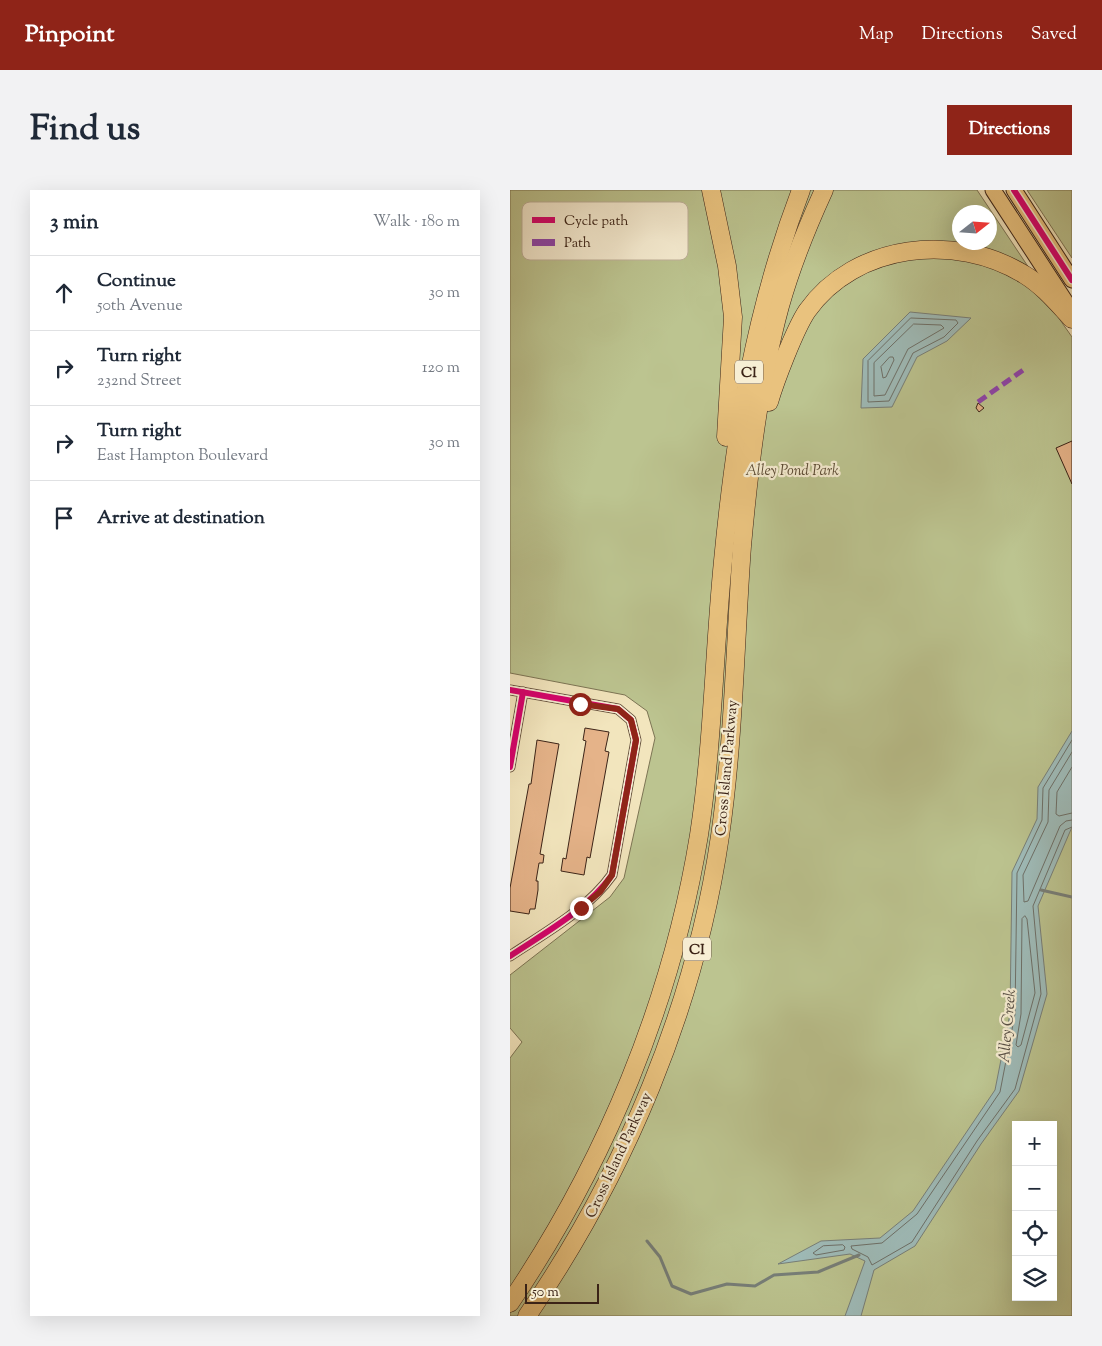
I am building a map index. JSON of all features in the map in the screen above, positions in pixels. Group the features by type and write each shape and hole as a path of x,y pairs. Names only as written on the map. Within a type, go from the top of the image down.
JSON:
{"highway":[{"path":"711,190 727,266 733,317 723,472 723,561"},
{"name":"Cross Island Parkway","path":"510,1303 565,1216 594,1161 639,1057 668,969 699,835 707,762 723,561 738,426 761,312 786,229 801,190"},
{"name":"Cross Island Parkway","path":"527,1316 584,1228 615,1169 667,1046 690,977 707,907 720,836 728,766 749,478 761,396 780,307 810,221 824,190"},
{"path":"749,478 771,396 806,312 830,286 854,269 875,259 916,250 968,253 999,262 1025,275 1048,294 1072,319"}],"main road":[{"path":"993,190 1072,312"},
{"path":"1014,190 1072,280"}],"street":[{"path":"510,690 618,709 631,720 636,740 612,875 600,892 581,908 510,956"},
{"path":"510,767 523,692"}],"green space":[{"name":"Alley Pond Park","path":"510,190 977,190 987,205 952,205 952,250 997,250 997,220 1031,271 1023,267 1072,337 1072,1316 510,1316 510,1058 522,1042 510,1028 510,975 610,897 624,878 655,738 647,711 625,695 510,673"},
{"path":"1027,190 1072,190 1072,258"}],"water":[{"path":"910,312 971,318 947,341 917,357 892,407 861,408 863,359"},
{"path":"1072,731 1072,827 1038,906 1047,994 1019,1091 981,1144 915,1246 874,1270 861,1316 845,1316 865,1261 850,1254 778,1264 821,1241 880,1238 913,1211 995,1090 1010,1014 1012,872 1037,819 1038,787"}],"building":[{"path":"978,403 984,408 979,412 976,408"},
{"path":"1072,441 1072,484 1056,448"},
{"path":"585,728 609,732 605,751 609,752 590,858 587,857 584,875 561,871 563,858 566,859 586,741 583,740"},
{"path":"537,740 559,744 540,854 544,855 543,863 539,863 536,881 538,881 538,890 535,909 530,909 529,914 510,911 510,888 529,784 531,784"}],"waterway":[{"path":"1041,890 1072,897"},
{"path":"647,1241 660,1257 672,1286 691,1294 727,1284 755,1286 774,1275 818,1272 859,1255"}],"marked path":[{"path":"978,402 1026,368"}],"cycle path":[{"path":"1014,190 1072,280"},
{"path":"510,690 618,709 631,720 636,740 612,875 602,888 578,910 510,956"},
{"path":"510,767 523,692"}],"route":[{"path":"580,704 618,709 631,720 636,740 612,875 600,892 581,908"}],"water label":[{"name":"Alley Creek","path":"1006,1026"}]}
